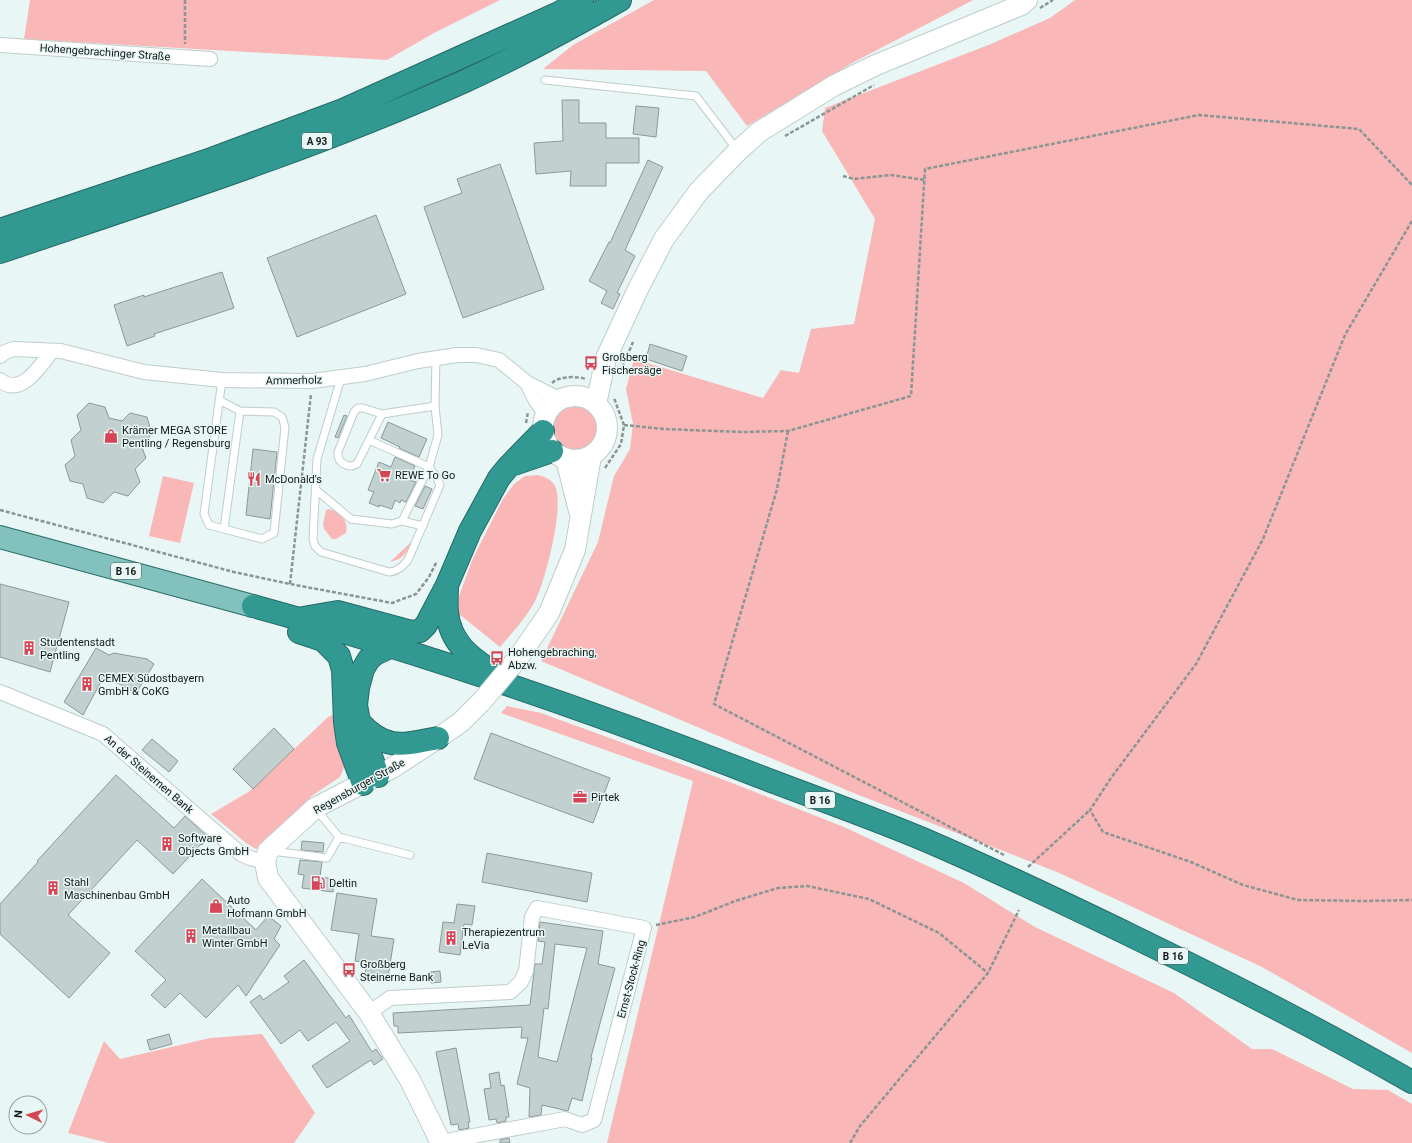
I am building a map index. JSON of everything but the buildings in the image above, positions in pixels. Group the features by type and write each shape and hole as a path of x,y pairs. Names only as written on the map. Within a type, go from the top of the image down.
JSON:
{"highway":[{"name":"A 93","path":"0,230 206,161 343,110 559,13 582,0"},
{"name":"A 93","path":"0,252 255,165 357,126 465,81 567,30 620,0"},
{"path":"297,618 338,612 412,632 420,631 426,625 447,585 470,531 499,478 550,419"},
{"path":"447,585 447,612 451,630 461,648 482,665 514,686"},
{"path":"253,606 269,623 323,640 339,656 342,670 345,722 348,743 370,780"},
{"name":"B 16","path":"253,606 392,646 514,686 711,757 929,842 1049,896 1288,1013 1412,1082"},
{"path":"370,780 356,705 358,688 363,669 370,659 376,654 392,646"},
{"path":"359,722 369,732 390,743 404,744 438,738"}],"main road":[{"name":"B 16","path":"0,537 253,606"}],"street":[{"path":"595,391 606,421 607,431 599,450 591,456 579,460 550,419 580,397 589,399 595,391 605,361 638,289 664,239 699,192 738,151 759,132 835,85 876,65 1020,5 1032,6"},
{"name":"Hohengebrachinger Straße","path":"0,45 210,59"},
{"name":"Ammerholz","path":"0,356 5,352 14,349 62,351 144,372 222,380 312,381 365,374 436,358 457,355 476,355 499,360 527,383 550,419"},
{"path":"0,380 8,385 15,386 23,383 52,351"},
{"name":"Regensburger Straße","path":"550,419 580,518"},
{"name":"Regensburger Straße","path":"267,857 315,808 392,768 461,722 482,701 518,658 549,613 575,550 591,456"},
{"name":"An der Steinernen Bank","path":"0,692 103,734 241,854 250,858 267,857"},
{"path":"267,857 268,878 369,1013 410,1080 441,1143"},
{"name":"Ernst-Stock-Ring","path":"369,1013 390,998 510,992 521,982 526,971 532,917 538,908 644,928 594,1120 582,1125 565,1120 441,1143"}],"lane":[{"path":"545,80 696,96 738,151"},
{"path":"402,521 429,467 438,435 435,406 436,358"},
{"path":"341,378 316,459 313,539 315,546 321,552 389,572 400,569 408,560 440,485 429,467 369,440"},
{"path":"219,400 240,411 274,412 282,417 285,427 274,533 262,539 209,525 204,514 219,400 222,380"},
{"path":"382,414 357,464 352,467 340,461 337,457 338,452 354,412 358,408 363,408 382,414 435,406"},
{"path":"224,529 240,411"},
{"path":"316,490 351,519 392,524 402,521 423,526"},
{"path":"315,808 339,837 410,856"},
{"path":"267,857 327,858 339,837"}],"path":[{"path":"185,0 185,57"},
{"path":"1032,6 1053,0"},
{"path":"783,138 878,83"},
{"path":"550,419 555,380 565,378 583,378 595,391 613,394 624,425 664,429 742,432 788,431 912,396 925,169 1199,115 1359,129 1412,186"},
{"path":"843,176 854,179 891,175 925,180"},
{"path":"1021,864 1028,867 1090,810 1110,778 1196,664 1263,539 1345,335 1412,221"},
{"path":"619,376 633,341"},
{"path":"290,584 312,381"},
{"path":"788,431 777,489 714,704 1007,856"},
{"path":"0,510 234,572 392,603 416,594 429,577 439,557"},
{"path":"1090,810 1103,832 1191,862 1243,885 1298,900 1364,902 1412,900"},
{"path":"644,928 695,916 735,901 778,888 807,886 869,899 939,933 988,973"},
{"path":"850,1143 860,1126 988,973 1019,910"}],"shaded area":[{"path":"30,0 500,0 434,33 387,60 24,39"},
{"path":"654,0 973,0 854,62 747,126 706,71 543,69 573,45"},
{"path":"1075,0 1412,0 1412,1053 1262,967 1057,872 856,794 541,661 598,542 614,476 630,449 633,424 626,389 634,359 763,398 781,370 799,373 811,329 854,324 875,219 822,131 825,108 991,44 1050,18"},
{"path":"574,403 588,407 595,414 599,428 595,442 588,449 574,453 560,449 553,442 549,428 553,414 560,407"},
{"path":"538,475 552,482 555,486 557,496 556,526 548,563 534,603 500,647 454,610 473,558 503,499 514,484 525,476"},
{"path":"163,476 194,483 180,543 149,536"},
{"path":"329,509 340,514 346,524 346,533 336,539 332,539 324,529 323,524 326,510"},
{"path":"412,541 404,555 390,562"},
{"path":"507,706 541,713 714,776 844,827 964,883 1035,927 1174,993 1252,1049 1272,1049 1353,1089 1388,1090 1412,1104 1412,1143 607,1143 693,781 501,713"},
{"path":"334,714 343,754 344,767 340,777 313,795 256,849 246,843 211,814 250,791 328,717"},
{"path":"262,1034 315,1113 294,1143 109,1143 68,1133 104,1041 120,1059 210,1038"}],"place":[{"name":"Großberg Fischersäge","path":"591,363"},
{"name":"Krämer MEGA STORE Pentling / Regensburg","path":"111,436"},
{"name":"REWE To Go","path":"384,475"},
{"name":"McDonald's","path":"254,479"},
{"name":"Studentenstadt Pentling","path":"29,648"},
{"name":"Hohengebraching, Abzw.","path":"497,658"},
{"name":"CEMEX Südostbayern GmbH & CoKG","path":"87,684"},
{"name":"Pirtek","path":"580,797"},
{"name":"Software Objects GmbH","path":"167,844"},
{"name":"Deltin","path":"318,883"},
{"name":"Stahl Maschinenbau GmbH","path":"53,888"},
{"name":"Auto Hofmann GmbH","path":"216,906"},
{"name":"Metallbau Winter GmbH","path":"191,936"},
{"name":"Therapiezentrum LeVia","path":"451,938"},
{"name":"Großberg Steinerne Bank","path":"349,970"}]}
